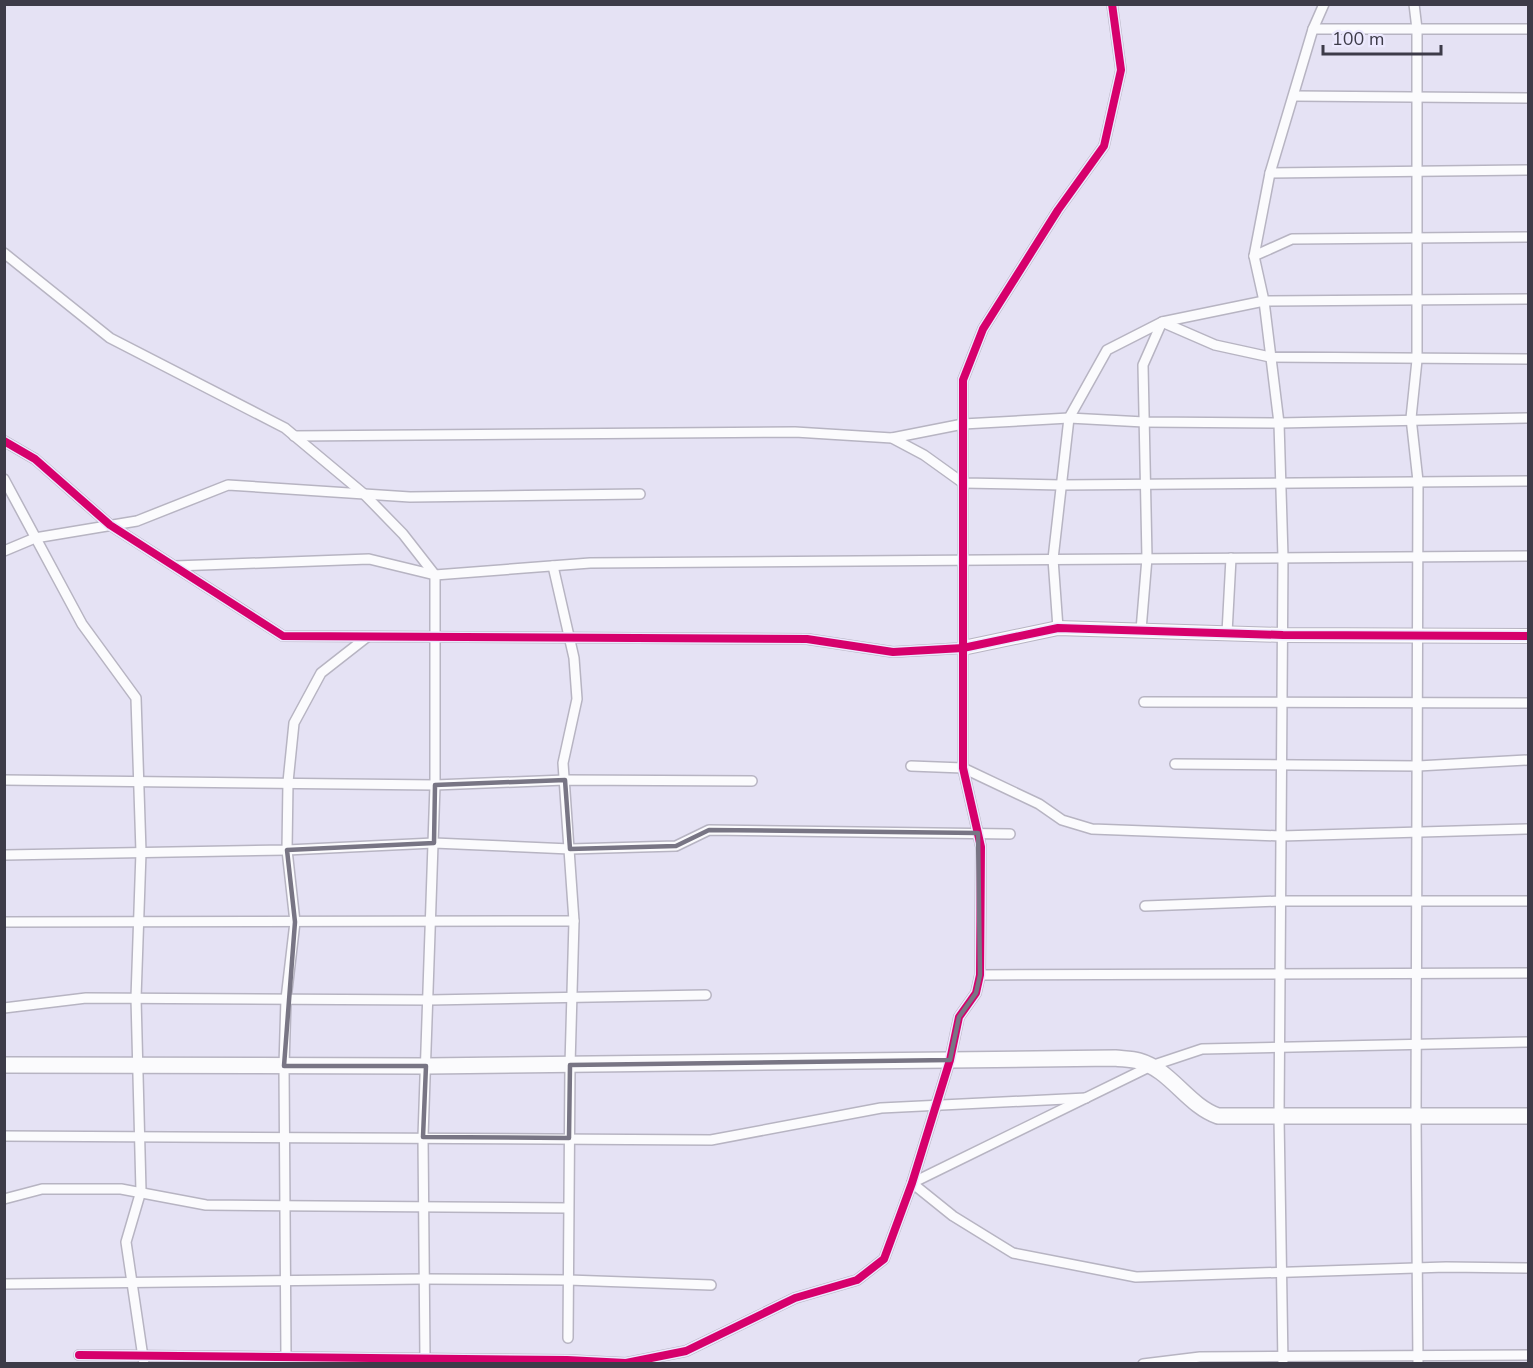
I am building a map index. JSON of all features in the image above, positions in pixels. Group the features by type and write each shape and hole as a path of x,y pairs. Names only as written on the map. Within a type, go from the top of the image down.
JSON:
{"main road":[{"path":"4,1065 426,1066 1115,1058 1139,1061 1151,1066 1206,1112 1218,1116 1528,1116"}],"street":[{"path":"79,1355 145,1360 286,1357 626,1364 686,1351 795,1298 858,1280 884,1259 912,1183 950,1060 959,1017 976,993 980,975 981,847 963,768 963,380 983,329 1058,210 1104,146 1121,70 1112,4"},
{"path":"1283,1360 1279,1117 1283,557 1279,423 1264,301 1254,256 1270,173 1295,96 1313,29 1323,4"},
{"path":"1414,4 1417,29 1415,238 1417,360 1411,418 1418,482 1416,1117 1418,1360"},
{"path":"1313,29 1528,29"},
{"path":"1295,96 1528,98"},
{"path":"1270,173 1528,171"},
{"path":"1254,256 1292,239 1528,237"},
{"path":"4,253 110,338 285,428 364,494 404,534 435,576 434,843 423,1137 425,1359"},
{"path":"1058,628 1053,559 1069,418 1107,350 1162,322 1264,301 1528,299"},
{"path":"1162,322 1215,345 1270,357 1417,360 1528,359"},
{"path":"1141,630 1148,558 1143,365 1162,322"},
{"path":"294,436 795,432 892,438 963,423 1069,418 1144,422 1279,423 1411,418 1528,418"},
{"path":"892,438 924,455 963,483 1528,481"},
{"path":"4,441 35,459 110,525 283,636 807,639 893,652 963,648 1058,628 1283,635 1528,636"},
{"path":"4,479 82,624 136,698 141,852 136,998 141,1191 126,1242 145,1360"},
{"path":"4,551 35,538 137,520 228,485 410,497 640,494"},
{"path":"175,566 369,559 435,576 590,563 1528,556"},
{"path":"1227,633 1230,558"},
{"path":"553,566 569,638 577,699 566,741 565,780 574,921 570,1065 568,1338"},
{"path":"286,1357 284,1066 286,999 295,922 287,850 288,782 294,723 321,673 367,637"},
{"path":"1144,702 1528,704"},
{"path":"1175,764 1418,766 1528,760"},
{"path":"911,766 963,768 1039,804 1062,820 1092,829 1281,836 1418,830 1528,829"},
{"path":"4,780 435,785 565,780 752,781"},
{"path":"5,855 287,850 434,843 570,849 676,846 709,830 1010,834"},
{"path":"1145,906 1281,901 1528,901"},
{"path":"4,922 574,921"},
{"path":"980,975 1528,973"},
{"path":"4,1008 86,998 429,1000 705,995"},
{"path":"912,1183 1151,1066 1202,1049 1528,1042"},
{"path":"4,1136 711,1140 880,1108 936,1103 1086,1098"},
{"path":"912,1183 953,1216 1013,1253 1136,1277 1418,1268 1528,1268"},
{"path":"4,1199 42,1189 120,1189 141,1191 206,1205 423,1209 568,1208"},
{"path":"4,1284 424,1279 568,1280 711,1285"},
{"path":"1143,1364 1200,1357 1283,1360 1418,1360 1528,1355"}],"highlighted area":[{"path":"565,780 570,849 676,846 709,830 978,833 980,975 976,993 959,1017 950,1060 570,1065 569,1138 423,1137 426,1066 284,1066 295,922 287,850 434,843 435,785"}],"cycle path":[{"path":"79,1355 567,1360 626,1363 686,1351 795,1298 857,1280 884,1259 912,1183 950,1060 959,1017 976,993 980,975 981,847 963,768 963,380 983,329 1058,210 1104,146 1121,70 1112,4"},
{"path":"4,441 35,459 110,525 283,636 807,639 893,652 963,648 1058,628 1283,635 1528,636"}]}
